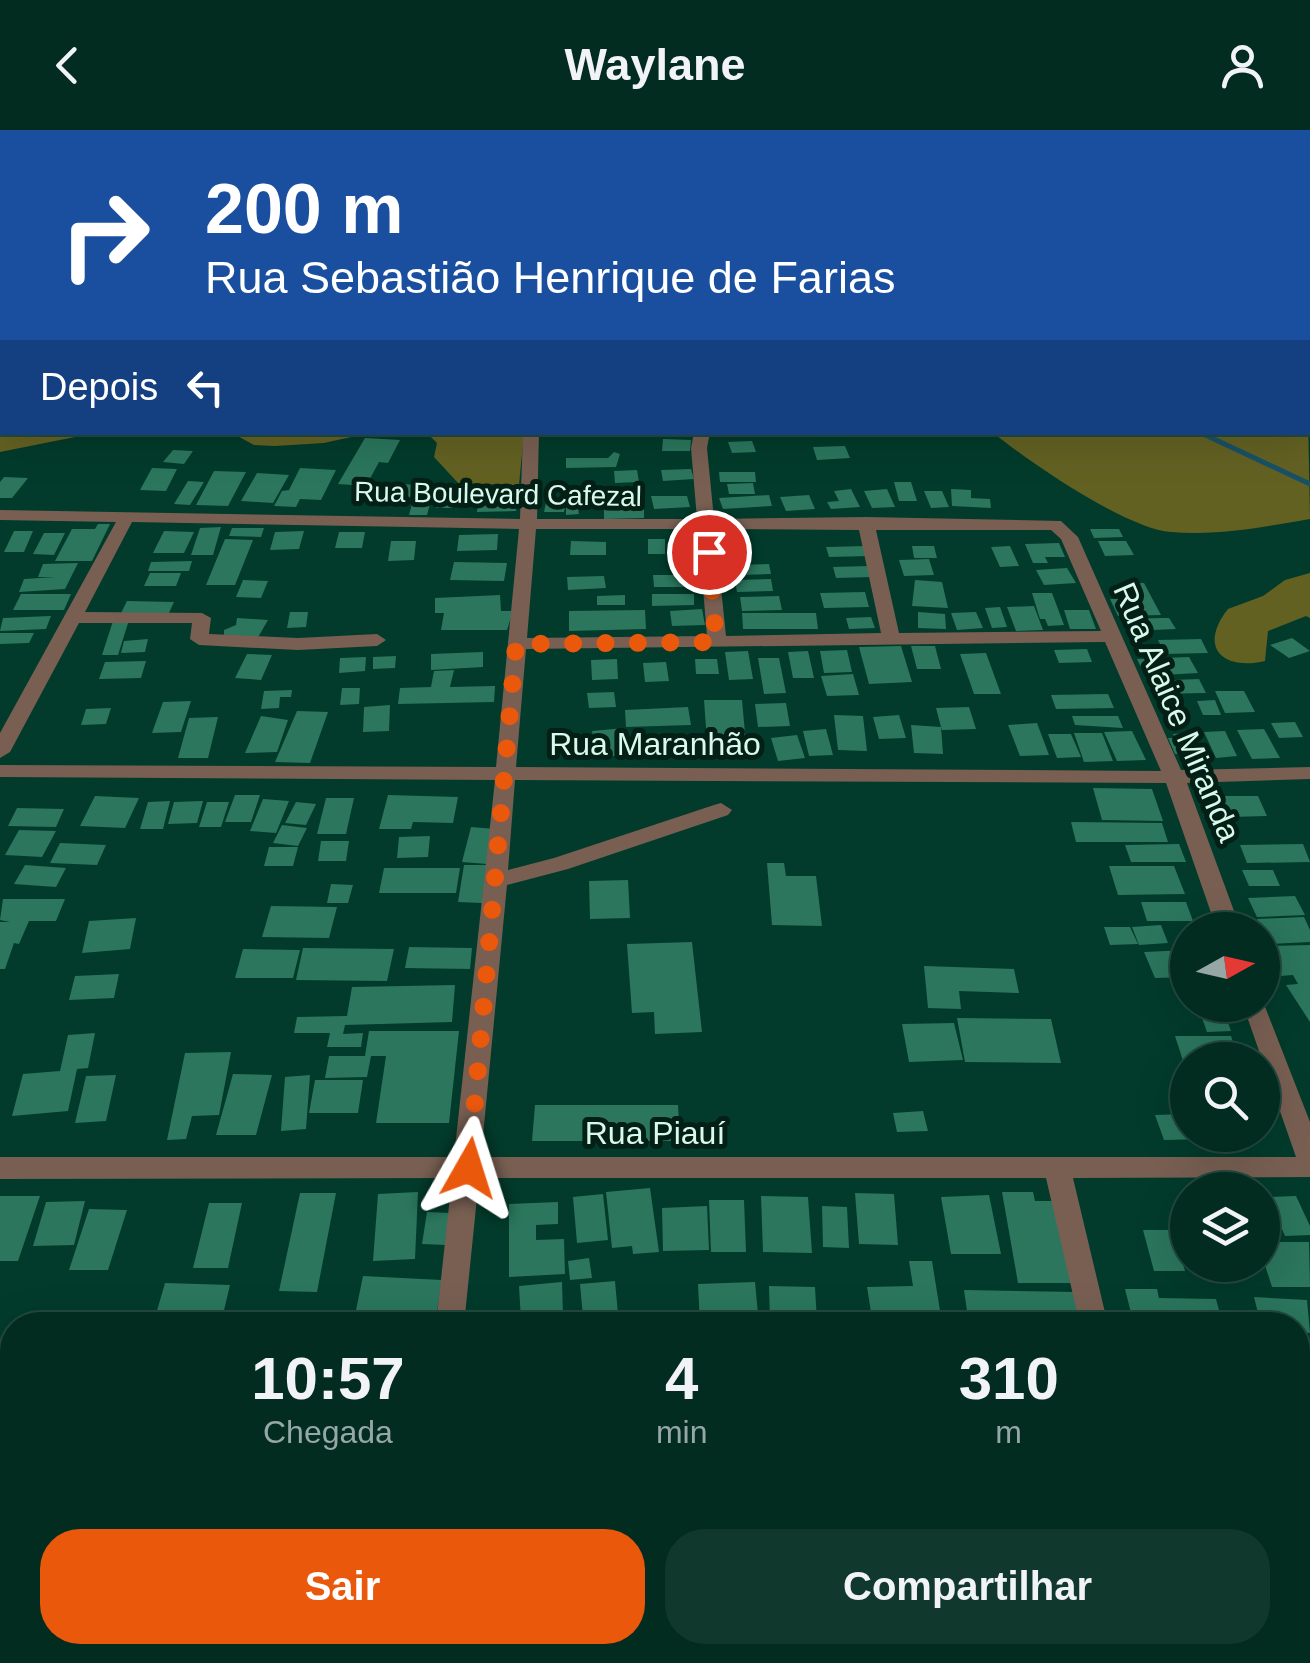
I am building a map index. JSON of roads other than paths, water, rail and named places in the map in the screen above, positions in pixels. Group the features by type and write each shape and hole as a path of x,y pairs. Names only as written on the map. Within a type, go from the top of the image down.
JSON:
{"street":[{"path":"452,1312 506,773 528,524 531,435"},
{"path":"701,435 699,448 716,642"},
{"name":"Rua Boulevard Cafezal","path":"0,514 528,524 1055,525"},
{"path":"0,752 128,515"},
{"path":"866,522 892,638"},
{"name":"Rua Alaice Miranda","path":"1055,525 1068,538 1174,776 1222,912"},
{"path":"73,617 202,618 198,640 298,644 377,640"},
{"path":"516,644 1110,636"},
{"name":"Rua Maranhão","path":"0,771 1174,776 1310,773"},
{"path":"496,880 560,864 721,810"},
{"path":"1261,1022 1310,1158"},
{"name":"Rua Piauí","path":"0,1168 1310,1167"},
{"path":"1057,1168 1091,1312"}],"waterway":[{"path":"1205,435 1310,484"}]}
